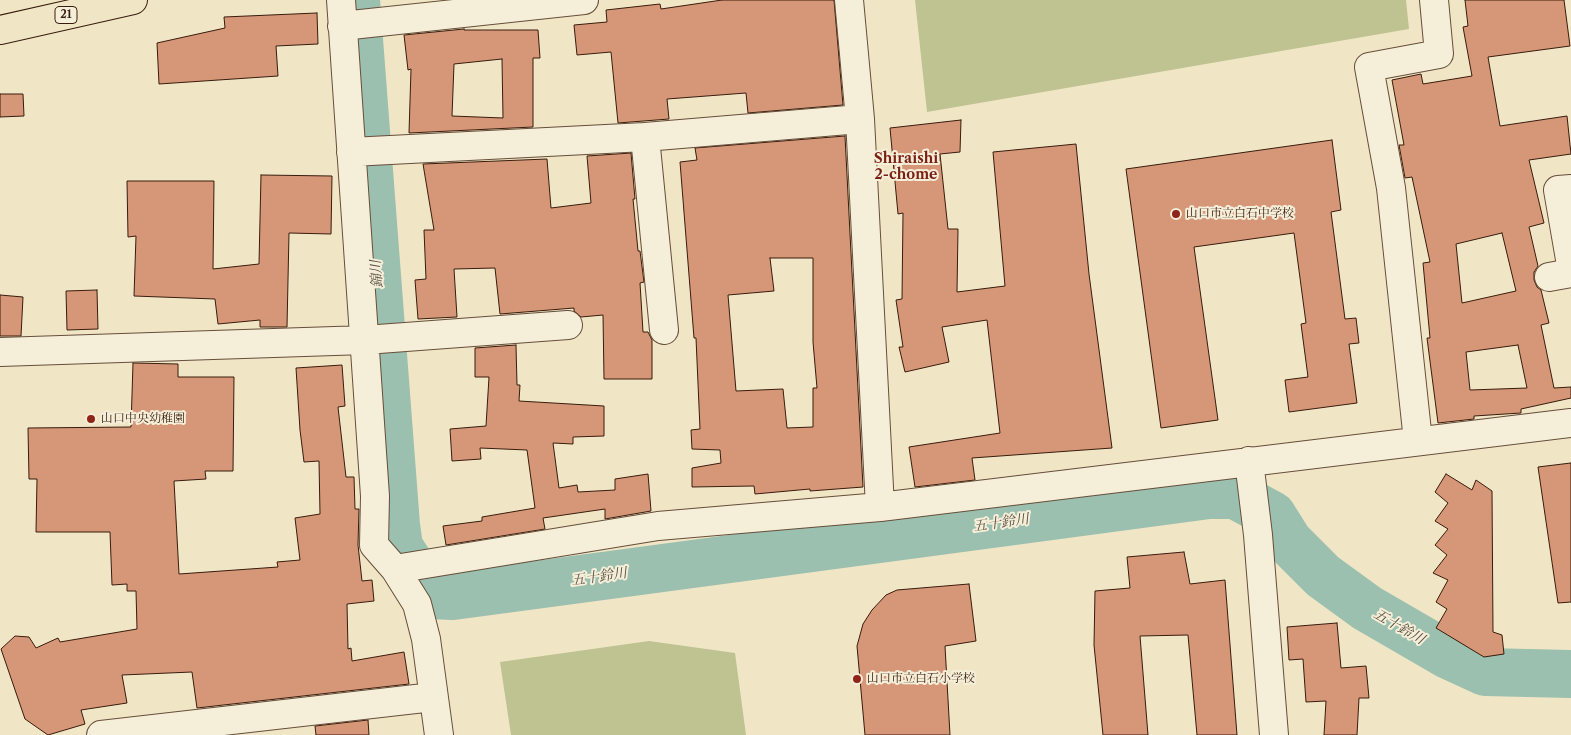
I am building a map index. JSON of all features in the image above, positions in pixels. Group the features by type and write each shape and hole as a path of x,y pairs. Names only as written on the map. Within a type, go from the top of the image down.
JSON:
{"main road":[{"name":"21","path":"0,30 133,0"}],"street":[{"path":"439,735 426,639 417,604 395,569 374,545 375,496 341,13 584,0"},
{"path":"849,0 860,119 880,507"},
{"path":"1418,441 1391,188 1369,67 1439,54 1434,0"},
{"path":"352,152 645,137 860,119"},
{"path":"645,137 664,330"},
{"path":"1564,272 1558,190 1571,189"},
{"path":"0,352 364,340 568,325"},
{"path":"395,569 658,526 880,507 1250,471 1418,441 1571,422"},
{"path":"1250,471 1258,535 1274,735"},
{"path":"101,735 433,697"}],"green space":[{"path":"915,0 1406,0 1409,29 927,112"},
{"path":"649,641 735,653 746,735 511,735 500,662"}],"building":[{"path":"722,0 834,0 843,105 748,113 746,93 667,99 669,119 618,123 611,52 577,55 574,25 607,22 606,10 660,4 661,9"},
{"path":"1465,0 1564,0 1570,46 1488,57 1500,126 1567,116 1571,154 1529,160 1544,223 1529,227 1538,266 1534,272 1534,280 1537,287 1541,290 1549,323 1541,325 1554,388 1571,387 1571,398 1521,409 1521,413 1474,416 1474,419 1438,423 1427,338 1430,338 1423,263 1430,262 1412,177 1405,178 1399,145 1404,145 1392,80 1421,74 1423,84 1472,76 1463,27 1468,26","holes":["1502,233 1516,291 1462,303 1456,244","1518,345 1527,388 1470,390 1466,352"]},
{"path":"317,13 318,44 276,46 278,76 159,84 157,43 225,28 224,17"},
{"path":"464,29 538,30 540,58 533,58 533,127 409,133 411,69 408,70 404,35","holes":["502,59 503,118 452,116 454,64"]},
{"path":"0,94 23,94 24,116 0,117"},
{"path":"961,120 960,152 940,154 948,229 958,229 957,292 1005,286 993,152 1076,144 1089,274 1112,448 972,458 975,480 915,487 909,447 1000,433 987,320 942,327 949,362 905,372 899,347 903,347 896,300 902,299 903,213 898,214 890,128"},
{"path":"845,136 863,487 755,494 754,486 692,487 692,468 721,463 720,450 692,449 691,430 700,429 696,338 694,338 680,162 697,160 695,148","holes":["770,258 813,258 813,342 817,388 813,388 813,427 787,428 783,389 736,391 728,295 774,291"]},
{"path":"1332,140 1341,210 1331,212 1345,319 1356,318 1359,343 1349,344 1357,403 1289,412 1285,380 1308,377 1301,324 1306,323 1294,233 1194,247 1218,420 1161,428 1126,169"},
{"path":"631,153 638,251 640,251 644,282 640,283 643,332 648,332 652,340 652,379 604,379 603,315 581,317 574,311 574,308 500,314 495,268 454,269 457,317 418,319 415,280 426,279 424,230 434,230 423,164 547,159 551,208 591,203 587,156"},
{"path":"261,175 332,176 331,234 289,233 287,327 260,327 260,320 218,324 215,299 134,296 136,236 128,237 127,181 214,181 213,269 259,264"},
{"path":"97,290 98,329 67,330 66,291"},
{"path":"0,295 23,297 21,336 0,336"},
{"path":"516,345 517,385 520,385 519,401 604,406 604,436 573,437 573,444 553,443 559,488 577,485 578,492 615,490 615,479 648,474 651,511 605,519 605,509 543,518 545,529 446,545 443,526 482,521 482,517 535,508 527,450 480,448 481,459 452,461 450,429 486,426 489,377 475,377 475,348"},
{"path":"133,363 178,364 178,377 234,377 233,471 205,471 206,479 174,481 179,574 278,567 277,562 300,560 295,518 320,514 319,461 304,462 296,368 342,365 345,406 338,407 346,477 354,477 355,509 359,509 358,545 362,581 372,580 374,601 347,604 348,649 351,648 352,661 404,652 409,684 197,708 192,672 122,675 127,703 81,710 85,724 48,735 25,719 1,649 15,636 29,637 36,648 58,638 60,642 137,629 136,591 127,591 127,584 112,585 110,532 36,532 37,479 29,479 28,428 131,427"},
{"path":"1571,463 1571,602 1558,603 1538,467"},
{"path":"1446,474 1472,490 1476,480 1492,491 1493,632 1502,635 1504,654 1484,657 1436,628 1447,609 1436,602 1448,580 1433,573 1447,555 1435,545 1448,529 1435,521 1448,503 1435,492"},
{"path":"1184,552 1190,584 1225,580 1237,735 1197,735 1188,635 1140,636 1148,735 1103,735 1094,645 1095,591 1130,588 1127,557"},
{"path":"969,584 976,641 945,646 950,735 865,735 857,646 863,624 872,610 886,595 897,590"},
{"path":"1337,623 1341,668 1366,666 1369,698 1359,698 1357,735 1324,735 1326,701 1306,702 1303,659 1289,660 1287,627"},
{"path":"368,720 369,735 316,735 315,726"}],"waterway":[{"name":"五十鈴川","path":"356,0 396,525 399,547 430,595 453,596 1209,495 1235,495 1272,515 1289,542 1323,576 1367,608 1448,655 1485,672 1571,674"}],"place":[{"name":"山口市立白石中学校","path":"1176,214"},
{"name":"山口中央幼稚園","path":"91,419"},
{"name":"山口市立白石小学校","path":"857,679"}],"district":[{"name":"Shiraishi 2-chome","path":"906,168"}],"water label":[{"name":"錦川","path":"377,274"}]}
